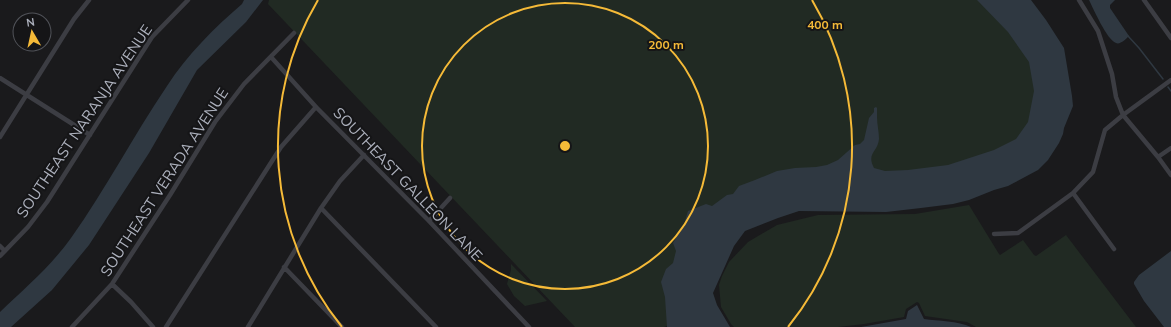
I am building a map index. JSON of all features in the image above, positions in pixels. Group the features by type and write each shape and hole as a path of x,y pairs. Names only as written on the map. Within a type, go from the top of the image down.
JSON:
{"street":[{"path":"0,137 74,19 89,0"},
{"name":"SOUTHEAST NARANJA AVENUE","path":"0,256 28,227 47,202 152,37 188,0"},
{"path":"1079,0 1098,31 1112,74 1116,97 1123,115 1171,175"},
{"path":"1144,0 1171,38"},
{"name":"SOUTHEAST VERADA AVENUE","path":"72,327 112,284 215,122 244,84 294,33"},
{"name":"SOUTHEAST GALLEON LANE","path":"271,58 316,107 429,221 529,327"},
{"path":"0,78 90,135"},
{"path":"994,234 1018,233 1073,193 1093,172 1105,130 1171,80"},
{"path":"166,327 281,147 316,107"},
{"path":"1158,157 1171,148"},
{"path":"248,327 321,208 340,181 364,155"},
{"path":"1073,193 1114,249"},
{"path":"429,221 450,198"},
{"path":"321,208 436,327"},
{"path":"0,246 5,252"},
{"path":"284,267 342,327"},
{"path":"112,284 131,302 153,327"}],"shaded area":[{"path":"244,0 263,0 246,22 197,70 149,153 89,245 52,290 11,327 0,327 0,312 46,267 71,238 183,63 221,23 242,4"},
{"path":"269,0 1009,0 1049,89 1019,154 720,215 683,321 664,327 575,327 268,4"},
{"path":"977,0 1031,0 1064,48 1073,106 1059,143 1048,160 1038,170 1008,186 953,204 886,212 799,211 745,231 734,246 713,293 717,305 730,327 667,327 665,297 661,282 666,269 673,263 676,251 673,243 685,226 688,211 706,204 712,206 727,195 733,194 739,186 777,171 816,167 827,165 838,160 855,145 860,144 864,140 869,118 874,112 874,108 877,108 879,139 871,159 874,168 885,171 948,165 994,150 1016,139 1028,122 1034,91 1029,62 1008,32"},
{"path":"1089,0 1115,0 1110,5 1110,8 1129,36 1119,43 1112,41"},
{"path":"969,205 1000,255 1023,240 1036,256 1066,235 1136,327 976,327 967,322 925,316 919,303 917,302 906,309 904,317 864,324 838,327 734,327 721,307 719,285 729,262 748,242 777,225 818,215 915,214"},
{"path":"1171,251 1171,327 1164,327 1144,301 1134,282 1139,275"},
{"path":"511,264 547,301 525,306 514,296 507,284"},
{"path":"917,305 924,319 954,322 971,327 861,327 906,319 908,311"}],"waterway":[{"path":"1128,36 1163,79"},
{"path":"1168,87 1171,91"}]}
